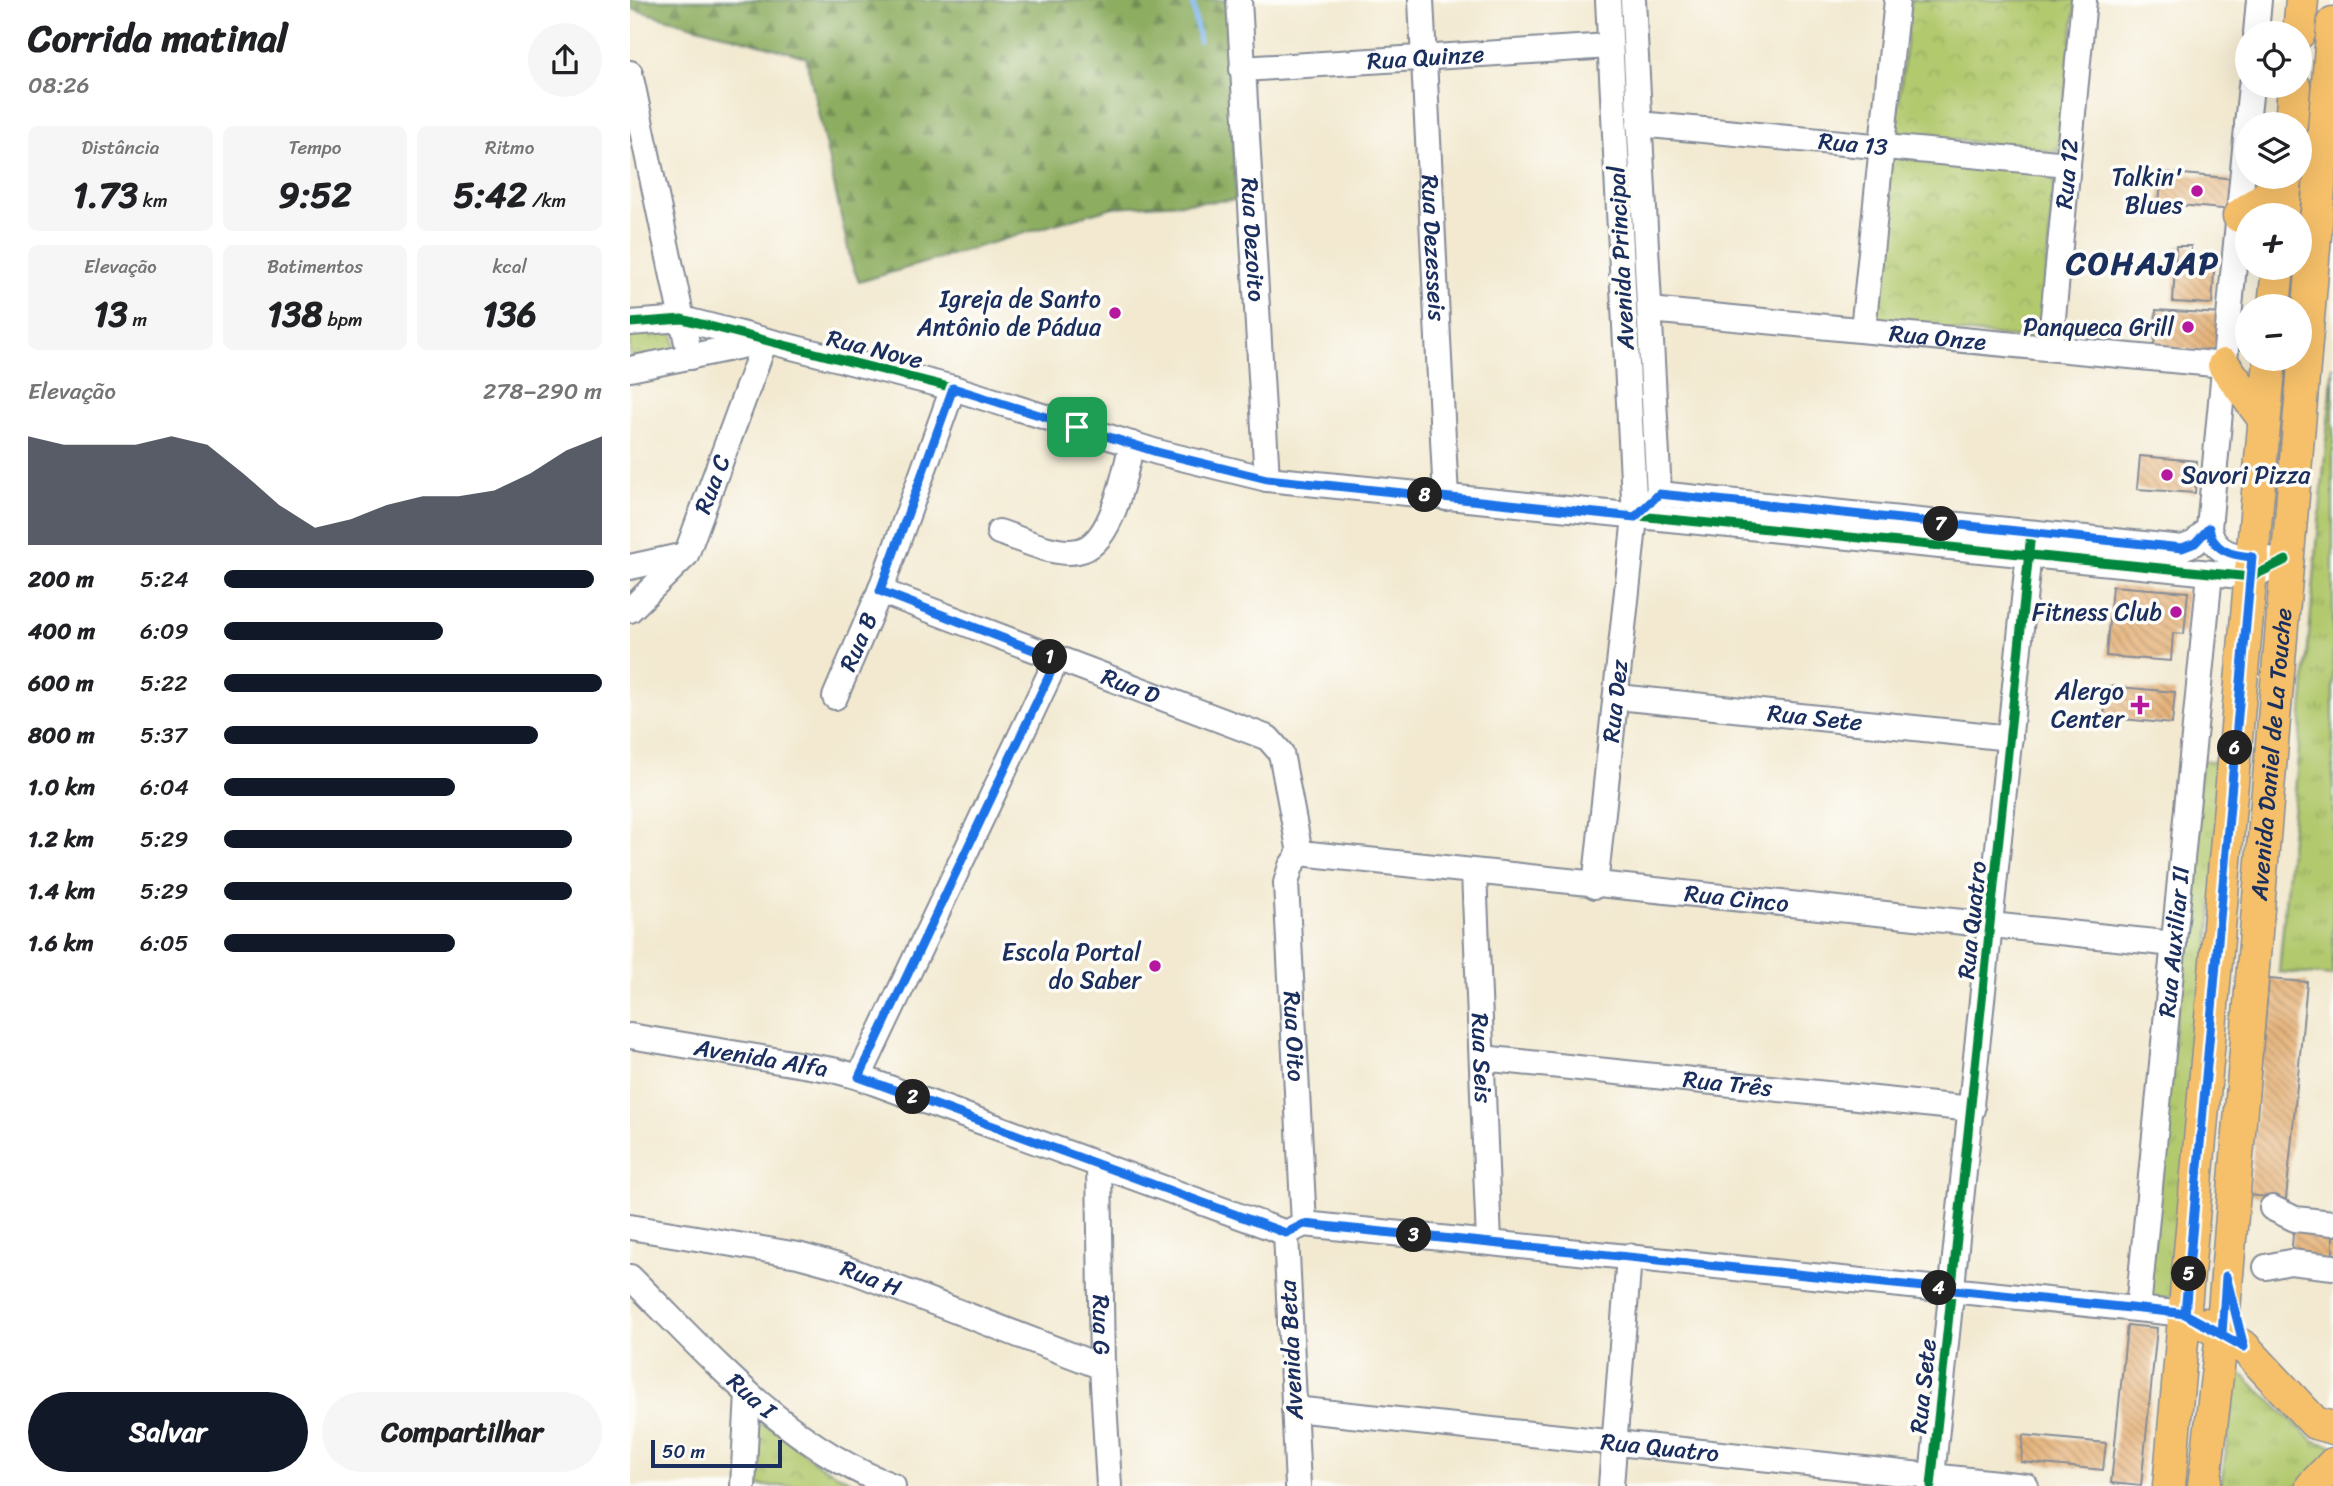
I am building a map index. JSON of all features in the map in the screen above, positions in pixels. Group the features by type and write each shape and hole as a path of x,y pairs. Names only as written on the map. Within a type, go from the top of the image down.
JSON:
{"main road":[{"path":"2300,21 2302,0"},
{"name":"Avenida Daniel de La Touche","path":"2204,1486 2233,1340 2226,1276 2332,41"},
{"path":"2256,203 2273,189"},
{"path":"2224,365 2264,419"},
{"name":"Avenida Daniel de La Touche","path":"2169,1486 2269,371"},
{"path":"2185,1314 2233,1340 2315,1423 2333,1428"},
{"path":"2182,1351 2205,1333 2233,1340"},
{"path":"2312,1486 2333,1464"}],"street":[{"name":"Rua Dezoito","path":"1239,0 1267,479"},
{"name":"Rua Dezesseis","path":"1421,0 1446,498"},
{"name":"Avenida Principal","path":"1608,0 1635,517"},
{"name":"Avenida Principal","path":"1633,0 1659,494"},
{"path":"1863,330 1897,0"},
{"name":"Rua 12","path":"2050,348 2084,0"},
{"path":"2257,21 2259,0"},
{"name":"Rua Quinze","path":"1242,69 1424,60 1609,46"},
{"path":"630,74 690,357"},
{"name":"Rua 13","path":"1639,124 2068,164"},
{"path":"2235,256 2209,528 2213,541 2221,550 2251,567"},
{"name":"Rua Onze","path":"1650,310 2224,365"},
{"name":"Rua Nove","path":"630,323 682,319 953,388 1132,444 1267,479 1635,517"},
{"path":"630,369 765,341"},
{"name":"Rua C","path":"630,610 686,555 765,341"},
{"name":"Rua B","path":"835,697 880,591 953,388"},
{"path":"999,532 1052,549 1079,552 1092,544 1107,528 1132,444"},
{"path":"1635,517 1659,494 2030,544 2210,573 2286,560"},
{"path":"1635,517 2030,544 2182,548 2195,543 2209,528"},
{"name":"Rua Dez","path":"1595,886 1618,697 1635,517"},
{"name":"Rua Quatro","path":"1953,1290 2030,544"},
{"path":"630,567 686,555"},
{"name":"Rua Auxiliar II","path":"2138,1308 2210,573"},
{"name":"Rua D","path":"880,591 1268,738 1281,753 1300,853"},
{"path":"859,1077 1057,659"},
{"name":"Rua Sete","path":"1618,697 2010,738"},
{"name":"Rua Cinco","path":"1300,853 1595,886 2174,944"},
{"name":"Rua Oito","path":"1295,1228 1286,883 1291,866 1300,853"},
{"name":"Rua Seis","path":"1474,872 1489,1242"},
{"name":"Avenida Alfa","path":"630,1037 820,1068 859,1077 1099,1164 1295,1228 1489,1242 2185,1314"},
{"name":"Rua Três","path":"1482,1058 1972,1108"},
{"name":"Rua G","path":"1099,1164 1101,1367 1109,1486"},
{"path":"2272,1208 2295,1219 2333,1223"},
{"name":"Rua H","path":"630,1227 798,1255 842,1267 1101,1367"},
{"name":"Avenida Beta","path":"1295,1228 1294,1409 1298,1486"},
{"path":"1611,1486 1629,1256"},
{"path":"2266,1267 2290,1262 2333,1267"},
{"name":"Rua I","path":"630,1277 748,1394 811,1445 842,1464 893,1486"},
{"name":"Rua Sete","path":"1932,1480 1953,1290"},
{"path":"743,1486 748,1394"},
{"name":"Rua Quatro","path":"1294,1409 1615,1442 1932,1480 2026,1486"}],"green space":[{"path":"630,0 1227,0 1236,200 1113,207 859,282 851,262 806,57 632,9"},
{"path":"1911,0 2076,0 2058,152 1895,133"},
{"path":"1890,156 2056,173 2039,340 1874,323"},
{"path":"630,330 673,332 676,353 630,358"},
{"path":"2333,365 2333,976 2279,972"},
{"path":"2201,760 2226,763 2177,1289 2166,1299 2148,1297"},
{"path":"2237,1370 2314,1441 2333,1446 2333,1453 2299,1486 2221,1486"},
{"path":"762,1424 776,1430 819,1465 861,1486 750,1486 757,1425"}],"building":[{"name":"Talkin' Blues","path":"2162,172 2235,179 2232,210 2159,203"},
{"path":"2176,246 2191,246 2191,255 2215,256 2212,304 2173,302"},
{"name":"Panqueca Grill","path":"2156,310 2222,314 2220,340 2211,351 2154,348"},
{"name":"Savori Pizza","path":"2140,456 2197,461 2195,493 2137,489"},
{"path":"2112,586 2188,592 2184,634 2173,633 2171,661 2106,656"},
{"name":"Alergo Center","path":"2107,686 2175,692 2172,724 2104,717"},
{"path":"2269,979 2307,982 2286,1199 2249,1195"},
{"path":"2294,1224 2333,1228 2333,1260 2291,1256"},
{"path":"2127,1325 2157,1328 2141,1486 2111,1483"},
{"path":"2023,1435 2106,1443 2103,1470 2021,1462"}],"waterway":[{"path":"1192,0 1199,41"}],"cycle path":[{"path":"630,323 682,319 953,388 1157,452 1267,479 2251,577 2286,560"},
{"path":"1931,1486 2031,533"}],"place":[{"name":"Talkin' Blues","path":"2197,191"},
{"name":"Igreja de Santo Antônio de Pádua","path":"1115,313"},
{"name":"Panqueca Grill","path":"2188,327"},
{"name":"Savori Pizza","path":"2167,475"},
{"name":"Fitness Club","path":"2176,612"},
{"name":"Alergo Center","path":"2140,705"},
{"name":"Escola Portal do Saber","path":"1155,966"}],"district":[{"name":"COHAJAP","path":"2143,263"}],"route":[{"path":"1077,427 953,388 880,591 1057,659 859,1077 1286,1233 1304,1224 2170,1312 2185,1314 2222,1334 2226,1276 2244,1347 2185,1314 2252,557 2232,555 2221,550 2214,544 2209,528 2195,543 2182,548 1659,494 1635,517 1267,479 1157,452 1077,427"}]}
